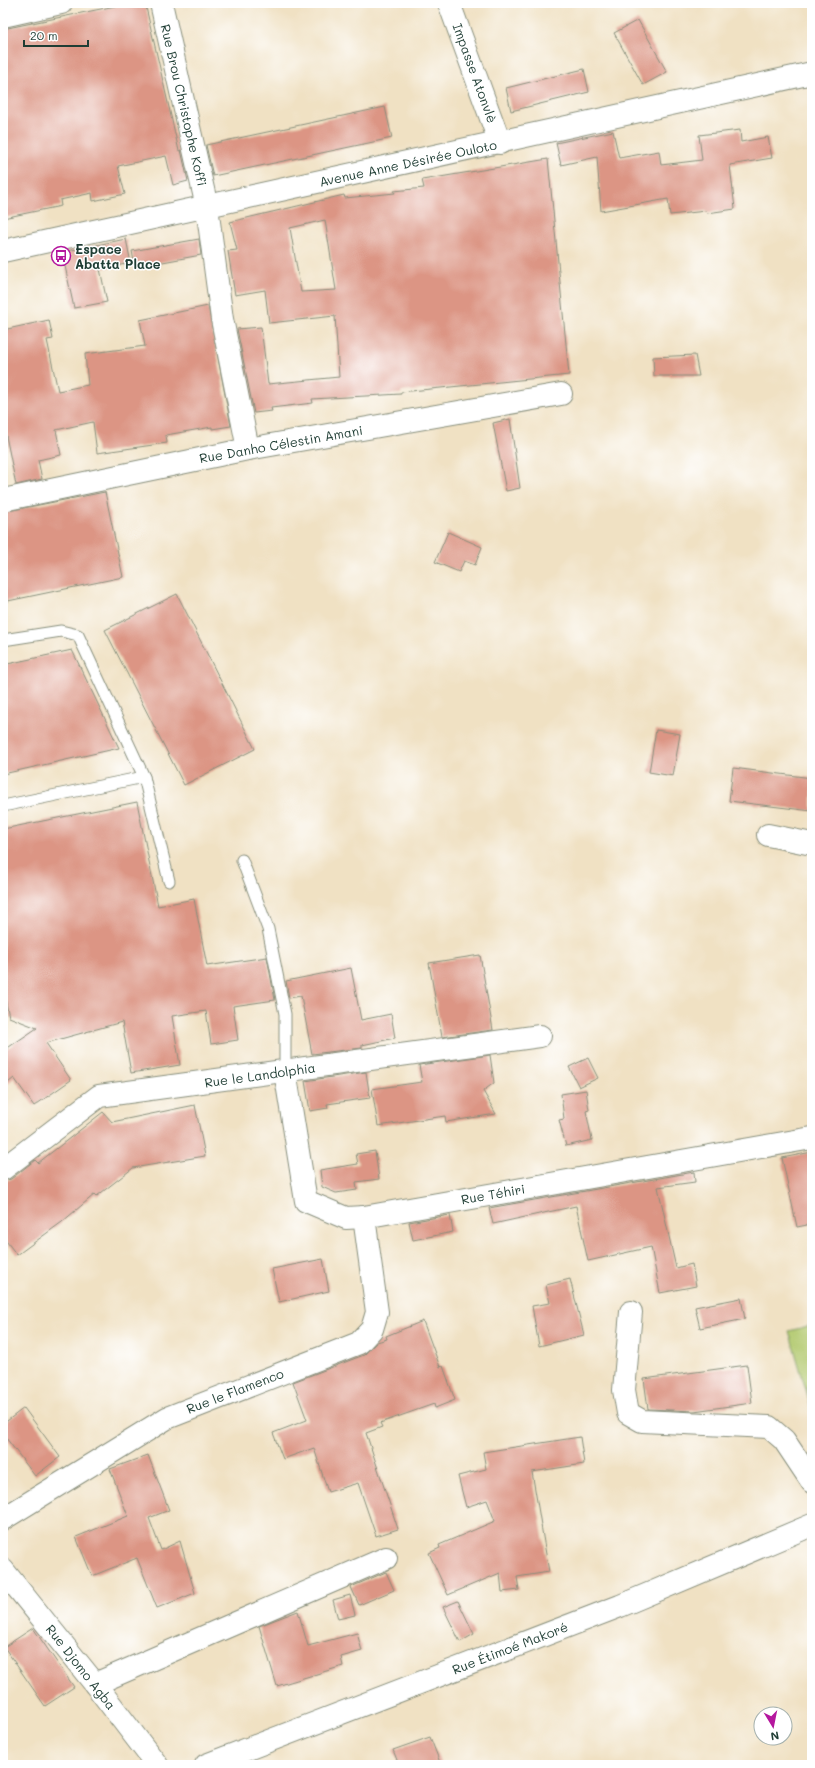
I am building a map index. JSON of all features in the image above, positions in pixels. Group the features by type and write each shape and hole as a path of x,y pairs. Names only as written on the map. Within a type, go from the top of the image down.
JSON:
{"street":[{"path":"3,16 61,3"},
{"name":"Rue Brou Christophe Koffi","path":"161,3 207,207 222,319 248,449"},
{"name":"Impasse Atonvlè","path":"449,3 500,143"},
{"name":"Avenue Anne Désirée Ouloto","path":"3,252 812,73"},
{"name":"Rue Danho Célestin Amani","path":"3,500 248,449 561,394"},
{"path":"768,835 812,844"},
{"name":"Rue le Landolphia","path":"3,1169 99,1096 540,1036"},
{"name":"Rue Téhiri","path":"285,1071 306,1201 346,1218 364,1217 812,1138"},
{"name":"Rue le Flamenco","path":"3,1519 168,1418 358,1343 372,1329 377,1312 364,1217"},
{"path":"631,1312 624,1390 628,1413 642,1421 769,1427 784,1440 812,1482"},
{"name":"Rue Étimoé Makoré","path":"206,1765 620,1606 812,1525"},
{"path":"95,1684 386,1558"},
{"name":"Rue Djomo Agba","path":"3,1570 95,1684 157,1765"}],"lane":[{"path":"3,640 61,631 78,635 144,777 170,881"},
{"path":"3,806 144,777"},
{"path":"242,860 268,929 285,1014 285,1071"}],"green space":[{"path":"812,1325 812,1411 789,1331"}],"building":[{"path":"130,3 145,3 179,151 181,150 188,181 173,185 166,156 118,166 125,194 93,201 92,193 60,200 61,206 3,218 3,29"},
{"path":"638,20 667,72 643,85 614,33"},
{"path":"584,69 589,92 511,111 506,88"},
{"path":"385,107 392,138 213,176 206,145"},
{"path":"740,130 741,142 768,137 772,158 730,165 735,209 707,213 706,211 670,215 668,199 601,211 597,157 561,165 556,143 613,131 619,158 659,151 661,165 702,160 699,135"},
{"path":"548,159 569,375 401,392 401,394 312,399 313,403 271,408 272,411 254,413 237,329 261,327 268,384 339,377 335,316 269,323 265,290 235,295 228,251 237,250 230,222 344,195 345,198 395,193 394,191 424,188 422,180","holes":["325,220 336,290 301,292 290,228"]},
{"path":"126,239 131,263 100,269 107,302 74,308 62,252"},
{"path":"199,239 201,255 135,267 132,251"},
{"path":"208,306 231,426 212,429 212,427 166,435 167,443 97,453 93,422 56,430 61,455 38,460 42,479 16,485 3,421 3,330 49,320 53,339 47,340 58,391 88,385 85,354 145,346 140,320"},
{"path":"695,355 699,376 654,376 653,357"},
{"path":"510,419 520,488 506,491 493,423"},
{"path":"105,492 123,577 3,602 3,512"},
{"path":"448,532 482,547 475,565 464,561 459,572 435,562"},
{"path":"177,594 255,749 184,785 105,630"},
{"path":"72,650 119,748 3,774 3,665"},
{"path":"656,730 680,734 673,776 649,772"},
{"path":"733,768 812,778 812,811 729,801"},
{"path":"137,802 158,906 194,899 207,966 267,957 275,1000 233,1006 238,1040 211,1044 206,1011 172,1016 180,1065 131,1073 122,1022 46,1043 71,1080 34,1106 14,1078 3,1087 3,1051 37,1028 9,1017 3,988 3,829"},
{"path":"480,955 493,1030 442,1037 429,963"},
{"path":"351,968 361,1020 391,1014 395,1038 362,1045 362,1048 312,1054 301,996 289,998 286,981"},
{"path":"490,1055 494,1083 483,1091 496,1114 446,1122 445,1116 378,1126 372,1089 422,1082 419,1065"},
{"path":"588,1058 598,1078 579,1087 569,1067"},
{"path":"366,1072 370,1098 327,1104 328,1108 310,1111 305,1081"},
{"path":"586,1090 589,1110 586,1111 592,1140 566,1146 559,1120 564,1119 561,1094"},
{"path":"195,1105 205,1156 133,1168 97,1196 95,1194 62,1222 17,1255 3,1237 3,1181 11,1179 35,1160 38,1163 103,1112 112,1122"},
{"path":"375,1151 379,1179 356,1182 357,1190 336,1193 322,1187 320,1170 358,1164 356,1154"},
{"path":"812,1152 812,1224 797,1227 782,1158"},
{"path":"694,1172 695,1182 658,1187 676,1268 692,1264 696,1286 660,1293 651,1247 588,1261 576,1206 493,1224 489,1208"},
{"path":"450,1215 453,1232 413,1240 409,1222"},
{"path":"323,1259 329,1291 279,1302 272,1269"},
{"path":"570,1279 584,1335 539,1346 532,1306 550,1303 546,1285"},
{"path":"741,1298 745,1319 700,1328 695,1307"},
{"path":"423,1321 440,1367 443,1366 455,1400 435,1408 434,1404 380,1423 382,1427 366,1433 398,1529 376,1536 358,1483 328,1492 314,1448 283,1459 273,1433 307,1420 293,1382 364,1355 377,1342 387,1339 386,1336"},
{"path":"747,1365 752,1403 694,1411 648,1409 644,1379"},
{"path":"24,1408 60,1457 35,1476 3,1434 3,1424"},
{"path":"580,1437 584,1464 532,1472 549,1572 517,1577 519,1590 502,1592 500,1573 448,1595 429,1553 440,1548 439,1545 495,1521 487,1500 466,1507 458,1476 486,1469 483,1452"},
{"path":"148,1455 169,1510 149,1518 161,1550 180,1541 195,1593 157,1608 137,1558 92,1576 76,1537 128,1516 110,1469"},
{"path":"386,1572 394,1590 359,1605 351,1587"},
{"path":"350,1595 355,1615 338,1619 333,1600"},
{"path":"458,1601 474,1634 460,1642 443,1607"},
{"path":"298,1611 308,1646 357,1633 362,1651 341,1657 343,1666 277,1686 259,1626"},
{"path":"33,1628 74,1687 45,1706 4,1647"},
{"path":"430,1737 441,1765 399,1765 393,1750"}],"place":[{"name":"Espace Abatta Place","path":"61,256"}]}
